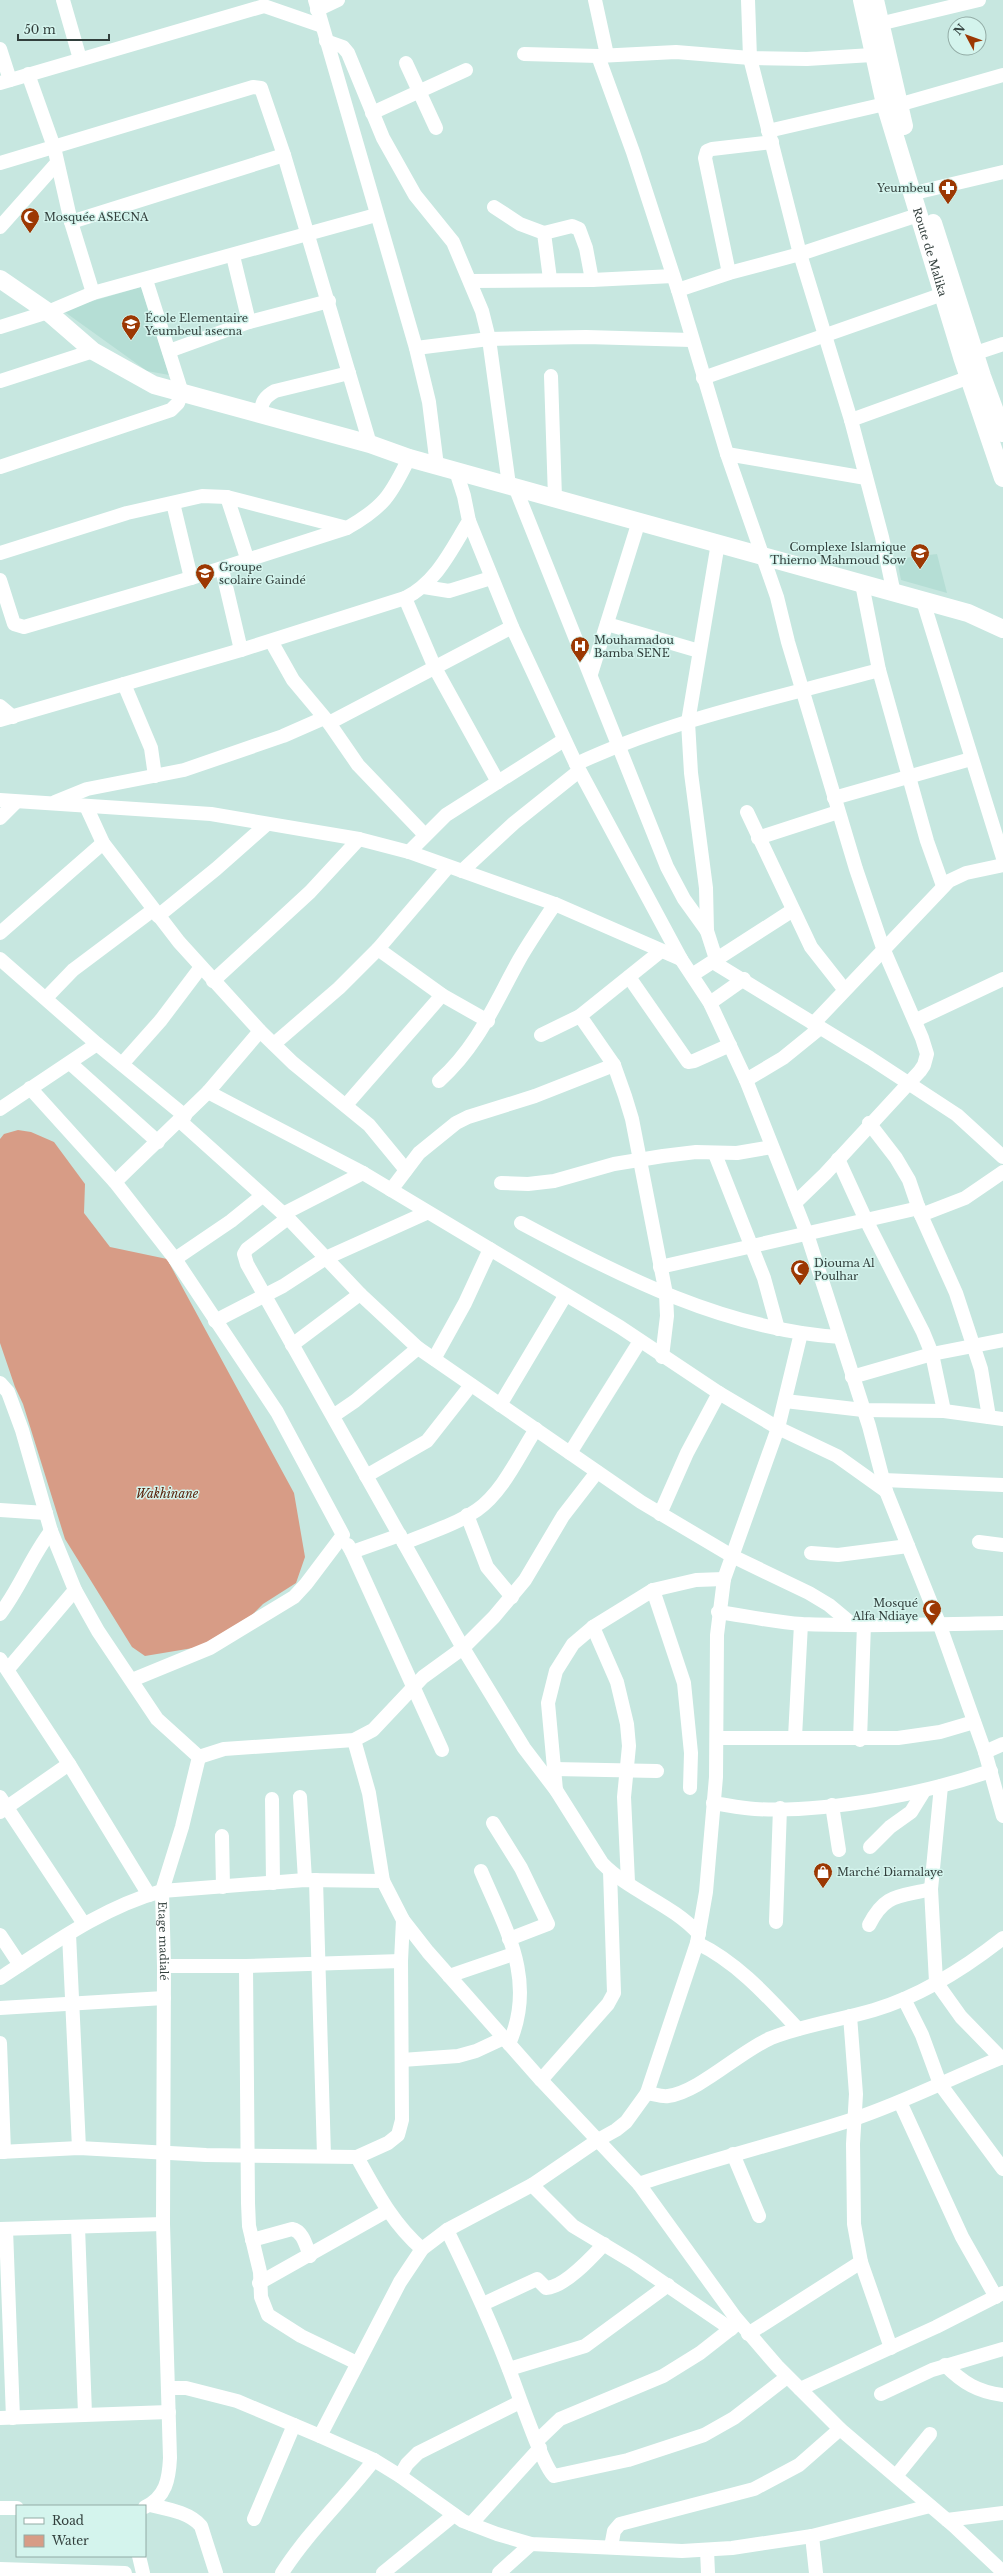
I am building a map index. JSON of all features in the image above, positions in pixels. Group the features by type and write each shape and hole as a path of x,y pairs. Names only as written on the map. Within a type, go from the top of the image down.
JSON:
{"main road":[{"name":"Route de Malika","path":"862,0 872,55 923,191 1003,433"},
{"name":"Route de Malika","path":"875,0 891,105 918,215 1003,478"},
{"path":"0,279 48,312 93,351 154,385 370,444 437,466 718,543 894,594 968,613 1003,629"}],"street":[{"path":"63,0 80,59"},
{"path":"338,0 316,5 416,348 429,402 437,466"},
{"path":"595,0 603,55 678,290 691,340 727,454 777,597 788,642 804,691 838,812 883,948 916,1020 926,1060 909,1084 869,1123 838,1159 795,1203"},
{"path":"748,0 750,58 800,254 851,420 894,594"},
{"path":"879,24 979,0"},
{"path":"0,49 5,81 266,3 322,26"},
{"path":"326,41 343,47 348,53 383,138 406,180 453,242 470,281 482,311 489,339 512,486 620,744 667,866 684,899 707,931"},
{"path":"524,54 603,55 676,52 750,58 807,59 872,55"},
{"path":"406,63 436,128"},
{"path":"372,113 466,70"},
{"path":"28,74 54,147 71,222 92,293"},
{"path":"730,273 705,158 707,151 770,137 1003,75"},
{"path":"0,163 258,86 261,88 284,155 329,301 370,444"},
{"path":"71,222 284,155"},
{"path":"0,227 57,163"},
{"path":"923,191 1003,172"},
{"path":"494,207 520,224 544,233 572,226 579,229 586,248 592,280"},
{"path":"0,327 48,312 92,293 146,280 376,215"},
{"path":"678,290 730,273 800,254 918,215"},
{"path":"544,233 550,279"},
{"path":"233,256 249,322"},
{"path":"470,281 550,279 592,280 673,276"},
{"path":"0,467 171,410 178,403 182,393 146,280"},
{"path":"704,378 943,294"},
{"path":"169,351 249,322 329,301"},
{"path":"416,348 489,339 586,337 691,340"},
{"path":"976,353 1003,344"},
{"path":"0,380 93,351"},
{"path":"260,414 262,402 266,396 275,391 349,373"},
{"path":"551,376 555,498"},
{"path":"851,420 970,377"},
{"path":"727,454 866,478"},
{"path":"0,580 14,624 24,627 248,561 347,528 370,515 386,501 409,458"},
{"path":"456,471 464,496 468,521 490,578 577,768 681,959 710,1003 746,1080 807,1234 863,1410 885,1485 939,1623 985,1752 1003,1816"},
{"path":"0,553 120,515 202,496 227,496 347,528"},
{"path":"227,496 248,561"},
{"path":"173,503 190,578"},
{"path":"0,706 6,719 241,650 405,598 424,587 440,567 468,521"},
{"path":"591,674 639,521"},
{"path":"718,543 688,722 691,773 706,888 707,931 715,961 957,1115 1003,1157"},
{"path":"222,568 241,650"},
{"path":"424,587 449,591 490,578"},
{"path":"862,584 879,670 911,777 927,841 943,886"},
{"path":"405,598 435,668 498,782"},
{"path":"923,601 1003,858"},
{"path":"607,624 699,651"},
{"path":"55,802 87,789 155,776 217,759 327,721 435,668 512,627"},
{"path":"270,641 293,680 327,721 358,765 424,834"},
{"path":"462,871 577,768 620,744 688,722 879,670"},
{"path":"124,684 151,748 155,776"},
{"path":"409,852 424,834 446,815 564,740"},
{"path":"834,798 971,759"},
{"path":"0,800 16,802 55,802 86,806 211,814 359,839 409,852 555,904 681,959"},
{"path":"0,818 16,802"},
{"path":"86,806 103,843 155,913 201,967 260,1031 369,1125 406,1170"},
{"path":"747,812 811,947 844,989"},
{"path":"758,838 838,812"},
{"path":"46,998 73,970 206,878 267,824"},
{"path":"214,981 310,892 359,839"},
{"path":"0,933 103,843"},
{"path":"746,1080 783,1058 816,1026 844,989 943,886 966,873 1003,865"},
{"path":"274,1044 339,988 378,949 448,867"},
{"path":"439,1081 466,1053 488,1020 519,960 555,904"},
{"path":"692,976 793,910"},
{"path":"378,949 442,995 488,1020"},
{"path":"541,1035 580,1016 661,951"},
{"path":"0,959 182,1118 262,1196 286,1216 360,1294 418,1348 660,1514 732,1556 809,1593 858,1624"},
{"path":"122,1064 161,1020 201,967"},
{"path":"630,977 688,1062 694,1061 730,1045"},
{"path":"710,1003 744,979"},
{"path":"916,1020 1003,979"},
{"path":"346,1105 442,995"},
{"path":"580,1016 614,1065 632,1119 666,1294 667,1316 662,1357"},
{"path":"114,1182 158,1142 208,1092 260,1031"},
{"path":"0,1108 97,1044"},
{"path":"70,1062 158,1142"},
{"path":"391,1190 413,1159 437,1136 468,1117 535,1096 614,1065"},
{"path":"30,1088 114,1182 175,1259 277,1412 352,1552 442,1750"},
{"path":"208,1092 363,1173 426,1213 490,1249 640,1341 718,1393 778,1428 837,1456 885,1485 1003,1485"},
{"path":"869,1123 904,1170 920,1212 956,1293 985,1386 989,1417"},
{"path":"501,1183 528,1184 554,1181 614,1164 696,1152 715,1154 737,1153 772,1147"},
{"path":"715,1154 771,1299 778,1329"},
{"path":"838,1159 865,1218 906,1297 932,1354 944,1411"},
{"path":"660,1267 752,1248 865,1218 920,1212 965,1198 1003,1172"},
{"path":"363,1173 286,1216 245,1251 247,1264 463,1648 524,1748 556,1790 587,1842 610,1871 671,1911 698,1939 754,1984 798,2029"},
{"path":"175,1259 231,1221 262,1196"},
{"path":"216,1321 264,1296 326,1258 426,1213"},
{"path":"521,1223 601,1266 666,1294 778,1329 801,1334 840,1336"},
{"path":"434,1359 465,1302 490,1249"},
{"path":"292,1344 360,1294"},
{"path":"500,1405 565,1296"},
{"path":"320,2436 400,2282 422,2249 447,2230 532,2185 626,2122 647,2093 698,1939 708,1876 718,1738 718,1612 724,1578 778,1428 801,1334"},
{"path":"852,1377 932,1354 974,1347 1003,1340"},
{"path":"570,1453 640,1341"},
{"path":"333,1416 355,1401 418,1348"},
{"path":"0,1383 8,1392 22,1430 51,1531 75,1590 98,1631 157,1718 199,1757"},
{"path":"366,1476 427,1440 471,1385"},
{"path":"660,1514 687,1453 718,1393"},
{"path":"784,1401 863,1410 944,1411 1003,1419"},
{"path":"352,1552 402,1539 477,1510 493,1494 536,1429"},
{"path":"199,1757 224,1748 354,1740 373,1730 423,1677 463,1648 512,1597 533,1568 563,1516 597,1472"},
{"path":"0,1510 46,1513"},
{"path":"467,1515 487,1567 512,1597"},
{"path":"0,1614 15,1594 38,1548 51,1531"},
{"path":"132,1680 210,1648 294,1597 343,1535"},
{"path":"979,1542 1003,1544"},
{"path":"811,1553 846,1554 908,1546"},
{"path":"556,1790 548,1703 551,1687 564,1657 574,1644 593,1627 653,1590 690,1581 724,1578"},
{"path":"75,1590 4,1664 156,1893"},
{"path":"653,1590 684,1683 691,1753 690,1788"},
{"path":"718,1612 801,1624 939,1623 965,1625 1003,1623"},
{"path":"795,1737 801,1624"},
{"path":"858,1624 860,1740"},
{"path":"593,1627 608,1658 623,1703 629,1736 625,1770 628,1882"},
{"path":"718,1738 795,1737 860,1740 926,1735 974,1722"},
{"path":"354,1740 369,1792 383,1881 403,1920 449,1976 541,2080 638,2184 739,2328 840,2429 947,2520 1003,2572"},
{"path":"985,1752 1003,1744"},
{"path":"156,1893 182,1827 199,1757"},
{"path":"69,1764 2,1805 84,1924"},
{"path":"554,1769 657,1771"},
{"path":"713,1803 755,1809 832,1805 924,1791 991,1771"},
{"path":"638,2184 855,2118 900,2102 1002,2057 961,2017 936,1982 930,1889 942,1786"},
{"path":"870,1847 890,1827 910,1812 924,1791"},
{"path":"300,1797 311,1880 318,1963 324,2156"},
{"path":"272,1799 273,1883"},
{"path":"832,1805 839,1850"},
{"path":"776,1922 780,1808"},
{"path":"493,1823 522,1868 548,1919 546,1926 509,1939"},
{"path":"222,1836 223,1887"},
{"path":"402,2060 458,2056 476,2052 507,2041 518,2024 522,1996 519,1974 509,1939 481,1871"},
{"path":"541,2080 608,2004 614,1993 610,1871"},
{"path":"156,1893 311,1880 383,1881"},
{"path":"868,1925 876,1910 886,1900 930,1889"},
{"name":"Etage madialé","path":"0,1978 84,1924 156,1893 164,1966 162,2151 169,2412 169,2475 162,2494 147,2506"},
{"path":"0,2043 2,2152 79,2148 248,2156 357,2157 377,2150 398,2134 402,2120 401,1960 403,1920"},
{"path":"0,1934 20,1965"},
{"path":"69,1934 79,2148"},
{"path":"647,2093 665,2097 684,2092 755,2046 798,2029 850,2016 904,1999 969,1962 1003,1938"},
{"path":"449,1976 513,1954"},
{"path":"164,1966 246,1966 401,1960"},
{"path":"246,1966 248,2203 252,2240 260,2272 259,2283 264,2306 272,2318 357,2363"},
{"path":"0,2008 164,1998"},
{"path":"904,1999 922,2035 940,2084 1003,2169"},
{"path":"850,2016 854,2046 854,2224 861,2262 891,2348"},
{"path":"800,2389 891,2348 999,2295 962,2237 900,2102"},
{"path":"734,2154 759,2216"},
{"path":"357,2157 387,2211 409,2237 422,2249"},
{"path":"532,2185 574,2226 739,2328"},
{"path":"259,2283 310,2256 361,2224 387,2211"},
{"path":"163,2224 3,2229 6,2418 169,2412"},
{"path":"78,2227 85,2414"},
{"path":"252,2240 292,2229 296,2230 302,2235 310,2256"},
{"path":"447,2230 483,2304 509,2369 520,2402 552,2474 558,2476 664,2450 719,2427 787,2377"},
{"path":"483,2304 537,2279 546,2288 553,2286 580,2268 604,2244"},
{"path":"471,2524 560,2419 662,2376 739,2328 861,2262"},
{"path":"509,2369 585,2346 668,2285"},
{"path":"881,2394 945,2365 1003,2349"},
{"path":"945,2365 959,2378 979,2391 1003,2395"},
{"path":"168,2388 193,2390 237,2401 320,2436 374,2460 400,2476 454,2516 471,2524 532,2544 682,2551 707,2550 812,2536 930,2506"},
{"path":"400,2476 407,2464 418,2453 520,2402"},
{"path":"254,2519 294,2425"},
{"path":"611,2547 614,2531 620,2524 754,2489 799,2465 840,2429"},
{"path":"896,2476 930,2434"},
{"path":"282,2573 310,2533 337,2506 374,2460"},
{"path":"147,2506 172,2510 197,2521 201,2526 216,2573"},
{"path":"0,2508 16,2508"},
{"path":"947,2520 1003,2513"},
{"path":"383,2573 454,2516"},
{"path":"812,2536 816,2573"},
{"path":"499,2573 532,2544"},
{"path":"707,2550 708,2573"},
{"path":"139,2557 143,2573"},
{"path":"0,2568 125,2573"}],"shaded area":[{"name":"École Elementaire Yeumbeul asecna","path":"141,287 169,375 147,371 62,310"},
{"name":"Complexe Islamique Thierno Mahmoud Sow","path":"937,554 947,593 901,580 897,559"}],"water":[{"name":"Wakhinane","path":"18,1130 31,1132 54,1142 85,1184 84,1213 110,1247 167,1259 294,1493 305,1557 296,1583 263,1604 252,1615 199,1647 145,1656 132,1647 65,1539 23,1404 15,1387 0,1343 0,1139 4,1134"}],"place":[{"name":"Yeumbeul","path":"948,205"},
{"name":"Mosquée ASECNA","path":"30,234"},
{"name":"École Elementaire Yeumbeul asecna","path":"131,341"},
{"name":"Complexe Islamique Thierno Mahmoud Sow","path":"920,570"},
{"name":"Groupe scolaire Gaindé","path":"205,590"},
{"name":"Mouhamadou Bamba SENE","path":"580,663"},
{"name":"Diouma Al Poulhar","path":"800,1286"},
{"name":"Mosqué Alfa Ndiaye","path":"932,1626"},
{"name":"Marché Diamalaye","path":"823,1889"}]}
